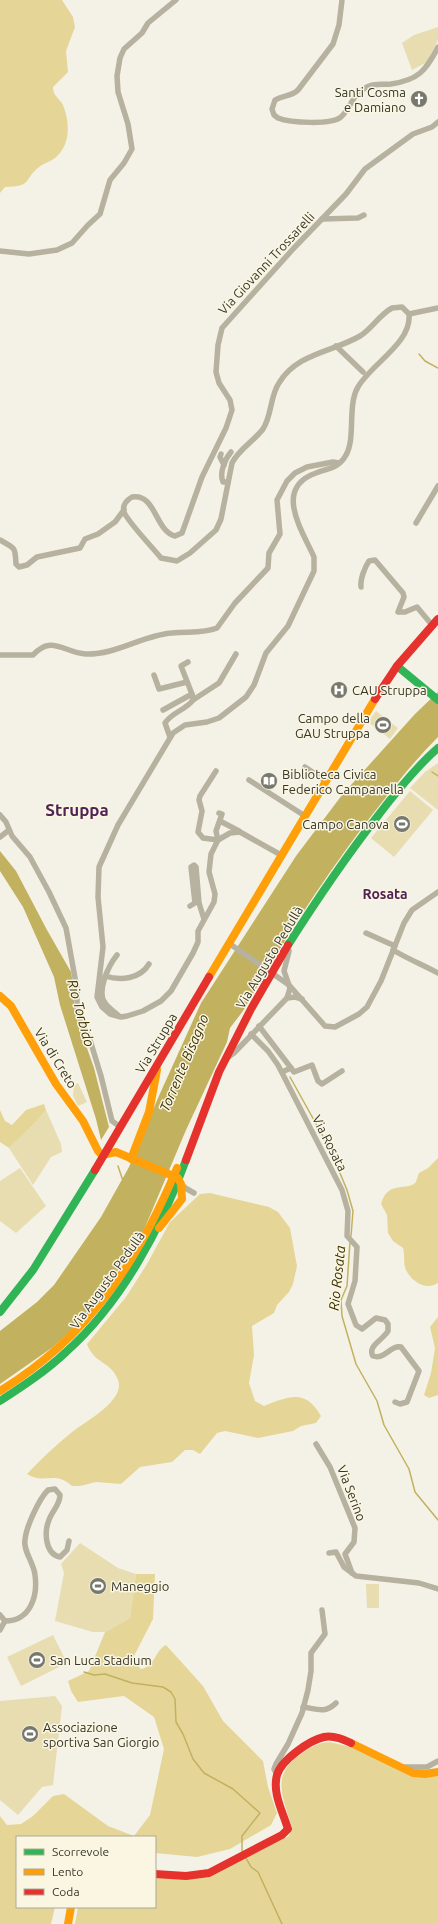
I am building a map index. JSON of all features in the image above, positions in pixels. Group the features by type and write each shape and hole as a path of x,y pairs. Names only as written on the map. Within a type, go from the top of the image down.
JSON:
{"main road":[{"name":"Via Struppa","path":"0,1312 37,1265 119,1126 232,946 281,855 396,666 435,622"},
{"path":"396,666 438,700"},
{"name":"Via Augusto Pedullà","path":"156,1232 189,1137 200,1118 226,1059 270,972 341,864 391,799 426,758 438,748"},
{"name":"Via Augusto Pedullà","path":"418,768 438,755"},
{"name":"Via di Creto","path":"0,996 11,1006 45,1066 83,1121 98,1151 102,1154"},
{"path":"131,1159 149,1112 155,1074 162,1056"},
{"path":"139,1094 147,1091 150,1104"},
{"path":"113,1137 113,1145 116,1152"},
{"path":"102,1154 116,1152 176,1178 182,1199"},
{"name":"Via Augusto Pedullà","path":"0,1391 48,1358 82,1326 118,1279 138,1249 176,1178"},
{"name":"Via Augusto Pedullà","path":"0,1401 32,1379 76,1343 112,1299 145,1251 156,1232 182,1199"},
{"path":"156,1874 185,1876 205,1874 215,1871 254,1849 283,1836 288,1829 279,1799 277,1774 284,1763 302,1748 317,1739 330,1737 345,1740 414,1773 425,1774 438,1772"},
{"path":"68,1924 71,1908"}],"street":[{"path":"0,251 29,254 57,250 72,243 100,214 110,180 124,163 132,149 130,129 118,92 117,76 120,58 124,49 142,33 148,23 176,0"},
{"path":"342,0 339,25 333,44 294,94 281,96 275,100 272,110 274,115 278,118 324,122 336,120 343,114 351,100 365,88 371,85 402,82 421,74 428,67 438,47"},
{"name":"Via Giovanni Trossarelli","path":"124,510 125,503 129,498 135,496 143,498 168,533 175,536 182,533 202,477 226,428 232,410 230,400 219,383 216,372 218,345 222,328 372,162 413,134 432,127 438,122"},
{"path":"322,219 358,218 364,215"},
{"path":"124,510 128,519 161,558 170,561 177,561 201,544 219,526 234,459 260,433 267,421 279,382 302,360 362,335 392,308 402,307 409,314 408,326 401,339 357,388 354,398 348,449 340,463 334,468 315,473 305,478 299,484 293,497 293,508 296,519 314,557 315,566 288,626 266,653 254,684 246,696 219,718 207,722 185,725 177,729 170,736 147,779 134,796 118,825 99,867 98,900 103,947 98,978 98,1002 110,1014 121,1017 143,1011 161,1000 171,991 193,953 198,942 198,931 212,906 215,897 210,872 211,854 218,840 230,833 240,832"},
{"path":"409,314 438,308"},
{"path":"336,346 363,372"},
{"path":"228,482 222,480 224,465 231,452"},
{"path":"221,454 220,457 224,465"},
{"path":"0,654 33,655 37,649 48,645 85,654 102,653 171,633 201,632 219,627 235,603 268,568 269,553 280,534 277,500 287,481 295,473 307,467 333,462 340,463"},
{"path":"416,523 438,486"},
{"path":"0,540 15,549 17,566 24,567 37,557 80,548 85,539 98,534 116,521 124,510"},
{"path":"361,587 361,582 367,564 369,561 375,560 403,593 404,597 398,612 405,612 417,607 435,622"},
{"path":"163,710 193,697 219,683 236,654"},
{"path":"188,662 181,666 193,697"},
{"path":"154,676 159,689 187,682"},
{"path":"170,736 165,727 166,720 173,714 187,707 193,697"},
{"path":"305,767 326,781"},
{"path":"216,771 200,796 199,800 202,811 198,832 203,838 218,840"},
{"path":"249,780 305,816"},
{"path":"218,840 216,831 220,821 220,814"},
{"path":"0,815 14,839 30,857 66,928 78,989 77,1012 92,1047 112,1121 119,1126"},
{"path":"220,821 281,855"},
{"path":"0,836 9,830"},
{"path":"190,906 195,903 191,867 193,865 196,867 199,903 204,919"},
{"path":"232,946 295,991 325,1026 335,1027 359,1014 367,1007 381,982 404,923 412,910 438,892"},
{"path":"366,934 394,948 410,959 438,974"},
{"path":"287,998 290,990 285,977 284,966 294,937"},
{"path":"117,955 105,976 103,998 105,1004 121,1017"},
{"path":"105,976 117,978 132,977 145,971 149,964"},
{"path":"226,1059 234,1053 251,1034 295,991"},
{"path":"287,998 295,997 302,1000"},
{"path":"259,1026 294,1072 312,1065 318,1081 322,1084 342,1071"},
{"name":"Via Rosata","path":"251,1034 268,1051 282,1072 342,1190 348,1211 347,1236 357,1247 355,1281 348,1304 356,1325 362,1329 379,1317 385,1320 388,1326 386,1335 372,1348 371,1353 373,1356 381,1356 395,1347 401,1347 419,1371 414,1389 407,1402 400,1404 395,1402"},
{"path":"282,1072 290,1068"},
{"name":"Via Augusto Pedullà","path":"176,1178 187,1189 194,1192 182,1199"},
{"name":"Via Serino","path":"316,1444 330,1467 355,1528 354,1542 345,1554 352,1573"},
{"path":"4,1622 14,1621 22,1617 28,1610 33,1598 35,1574 24,1540 37,1507 48,1490 55,1489 60,1495 58,1503 48,1522 48,1548 53,1554 60,1557 68,1550 69,1540"},
{"path":"329,1553 336,1552 344,1567 361,1577 419,1583 438,1589"},
{"path":"277,1774 274,1769 295,1730 308,1690 311,1671 311,1653 325,1634 322,1610"},
{"path":"0,1615 4,1622"},
{"path":"0,1630 4,1622"},
{"path":"303,1707 320,1711 330,1709 336,1703"},
{"path":"402,1768 427,1767 438,1761"}],"shaded area":[{"path":"0,0 62,0 73,17 75,27 66,51 68,72 53,87 55,95 63,105 67,119 68,133 64,147 55,158 39,167 24,184 5,187 0,193"},
{"path":"438,27 438,40 427,62 412,70 402,43 414,35"},
{"name":"Campo della GAU Struppa","path":"376,711 398,728 390,739 368,722"},
{"path":"438,763 438,810 410,788 425,772"},
{"name":"Campo Canova","path":"410,791 433,810 394,857 371,838"},
{"path":"78,1083 87,1102 78,1106 73,1096 74,1085"},
{"path":"44,1104 46,1110 9,1148 0,1142 0,1110 5,1121 12,1125 26,1110"},
{"path":"46,1110 61,1144 62,1152 51,1157 33,1185 9,1148"},
{"path":"438,1158 438,1283 424,1286 412,1278 406,1270 403,1248 393,1241 388,1233 387,1215 381,1204 388,1191 398,1187 412,1185 416,1182 419,1173 428,1168"},
{"path":"20,1168 46,1206 16,1233 0,1221 0,1181"},
{"path":"210,1193 269,1207 278,1212 290,1228 297,1266 293,1284 289,1292 277,1305 274,1313 252,1326 254,1355 249,1383 255,1401 264,1406 288,1398 302,1398 309,1401 321,1416 316,1423 301,1426 293,1431 258,1438 225,1431 217,1433 200,1454 193,1450 185,1450 172,1462 140,1467 121,1484 96,1482 80,1486 72,1486 66,1481 60,1479 39,1478 27,1474 66,1437 103,1410 116,1395 119,1388 118,1380 115,1374 90,1351 87,1344 126,1297 147,1264 170,1222 200,1194"},
{"path":"438,1317 438,1395 429,1398 424,1395 431,1373 435,1348 430,1327"},
{"name":"Maneggio","path":"80,1543 118,1568 136,1574 130,1618 105,1632 93,1632 55,1621 64,1573 61,1564"},
{"path":"136,1574 155,1574 153,1619 134,1656 136,1664 141,1669 146,1668 162,1647 166,1645 203,1686 223,1721 263,1761 268,1787 277,1813 271,1825 230,1849 197,1857 156,1853 156,1836 134,1836 150,1815 164,1749 154,1717 124,1696 78,1702 71,1691 68,1681 89,1671 105,1632 130,1618"},
{"path":"366,1584 379,1584 379,1608 367,1608"},
{"name":"San Luca Stadium","path":"53,1635 67,1663 21,1686 7,1657"},
{"name":"Associazione sportiva San Giorgio","path":"55,1696 62,1706 53,1785 42,1787 18,1815 0,1800 0,1701"},
{"path":"329,1742 351,1747 417,1776 438,1776 438,1924 75,1924 78,1908 156,1908 156,1875 210,1875 289,1836 292,1827 285,1806 282,1787 282,1778 285,1770 291,1762 308,1749 318,1744"},
{"path":"64,1794 108,1826 134,1836 16,1836 16,1908 55,1908 51,1924 0,1924 0,1816 7,1825 21,1824 33,1816 53,1796"}],"water":[{"name":"Torrente Bisagno","path":"438,692 438,737 423,752 363,826 326,877 275,957 243,1011 230,1028 227,1042 186,1130 143,1232 119,1269 75,1327 53,1347 0,1384 0,1331 37,1302 54,1285 101,1217 129,1167 201,1003 296,856 342,795 415,714"},
{"path":"0,851 16,871 71,972 74,990 74,1011 94,1068 109,1127 101,1140 96,1119 60,1005 54,977 23,907 0,871"}],"waterway":[{"path":"419,354 425,361 438,368"},
{"path":"432,772 438,776"},
{"name":"Rio Rosata","path":"290,1077 330,1149 347,1190 353,1211 351,1236"},
{"name":"Rio Torbido","path":"118,1166 123,1181"},
{"name":"Rio Rosata","path":"350,1242 347,1286 341,1300 342,1316 356,1364 377,1401 384,1425 409,1469 415,1492 438,1520"},
{"path":"84,1672 94,1675 105,1674 132,1683 163,1687 171,1692 175,1699 176,1722 183,1734 193,1759 204,1773 233,1789 260,1813 242,1836 242,1851"},
{"path":"246,1858 251,1867 258,1872 282,1924"}],"traffic: fast":[{"path":"397,666 438,700"},
{"path":"288,945 309,912 365,832 391,798 421,764 438,748"},
{"path":"0,1401 34,1378 58,1359 86,1333 122,1288 152,1238 176,1186 186,1160"},
{"path":"0,1312 33,1270 95,1170"}],"traffic: slow":[{"path":"209,977 375,699"},
{"path":"0,996 11,1006 56,1084 83,1121 98,1151 102,1155"},
{"path":"131,1159 149,1112 157,1070"},
{"path":"102,1155 116,1152 178,1178 181,1184 182,1199 159,1228"},
{"path":"0,1391 32,1370 60,1346 85,1322 107,1295 145,1236 162,1203 177,1168"},
{"path":"351,1743 413,1773 425,1774 438,1772"},
{"path":"68,1924 71,1908"}],"traffic: jam":[{"path":"375,699 397,666 438,619"},
{"path":"186,1160 219,1072 251,1009 288,945"},
{"path":"95,1170 209,977"},
{"path":"156,1874 186,1876 209,1873 282,1835 288,1829 277,1796 276,1782 277,1775 284,1763 304,1746 324,1737 334,1737 351,1743"}],"place":[{"name":"Santi Cosma e Damiano","path":"419,99"},
{"name":"CAU Struppa","path":"339,690"},
{"name":"Campo della GAU Struppa","path":"383,725"},
{"name":"Biblioteca Civica Federico Campanella","path":"269,781"},
{"name":"Campo Canova","path":"402,824"},
{"name":"Maneggio","path":"98,1586"},
{"name":"San Luca Stadium","path":"37,1660"},
{"name":"Associazione sportiva San Giorgio","path":"30,1734"}],"district":[{"name":"Struppa","path":"77,809"},
{"name":"Rosata","path":"385,894"}]}
